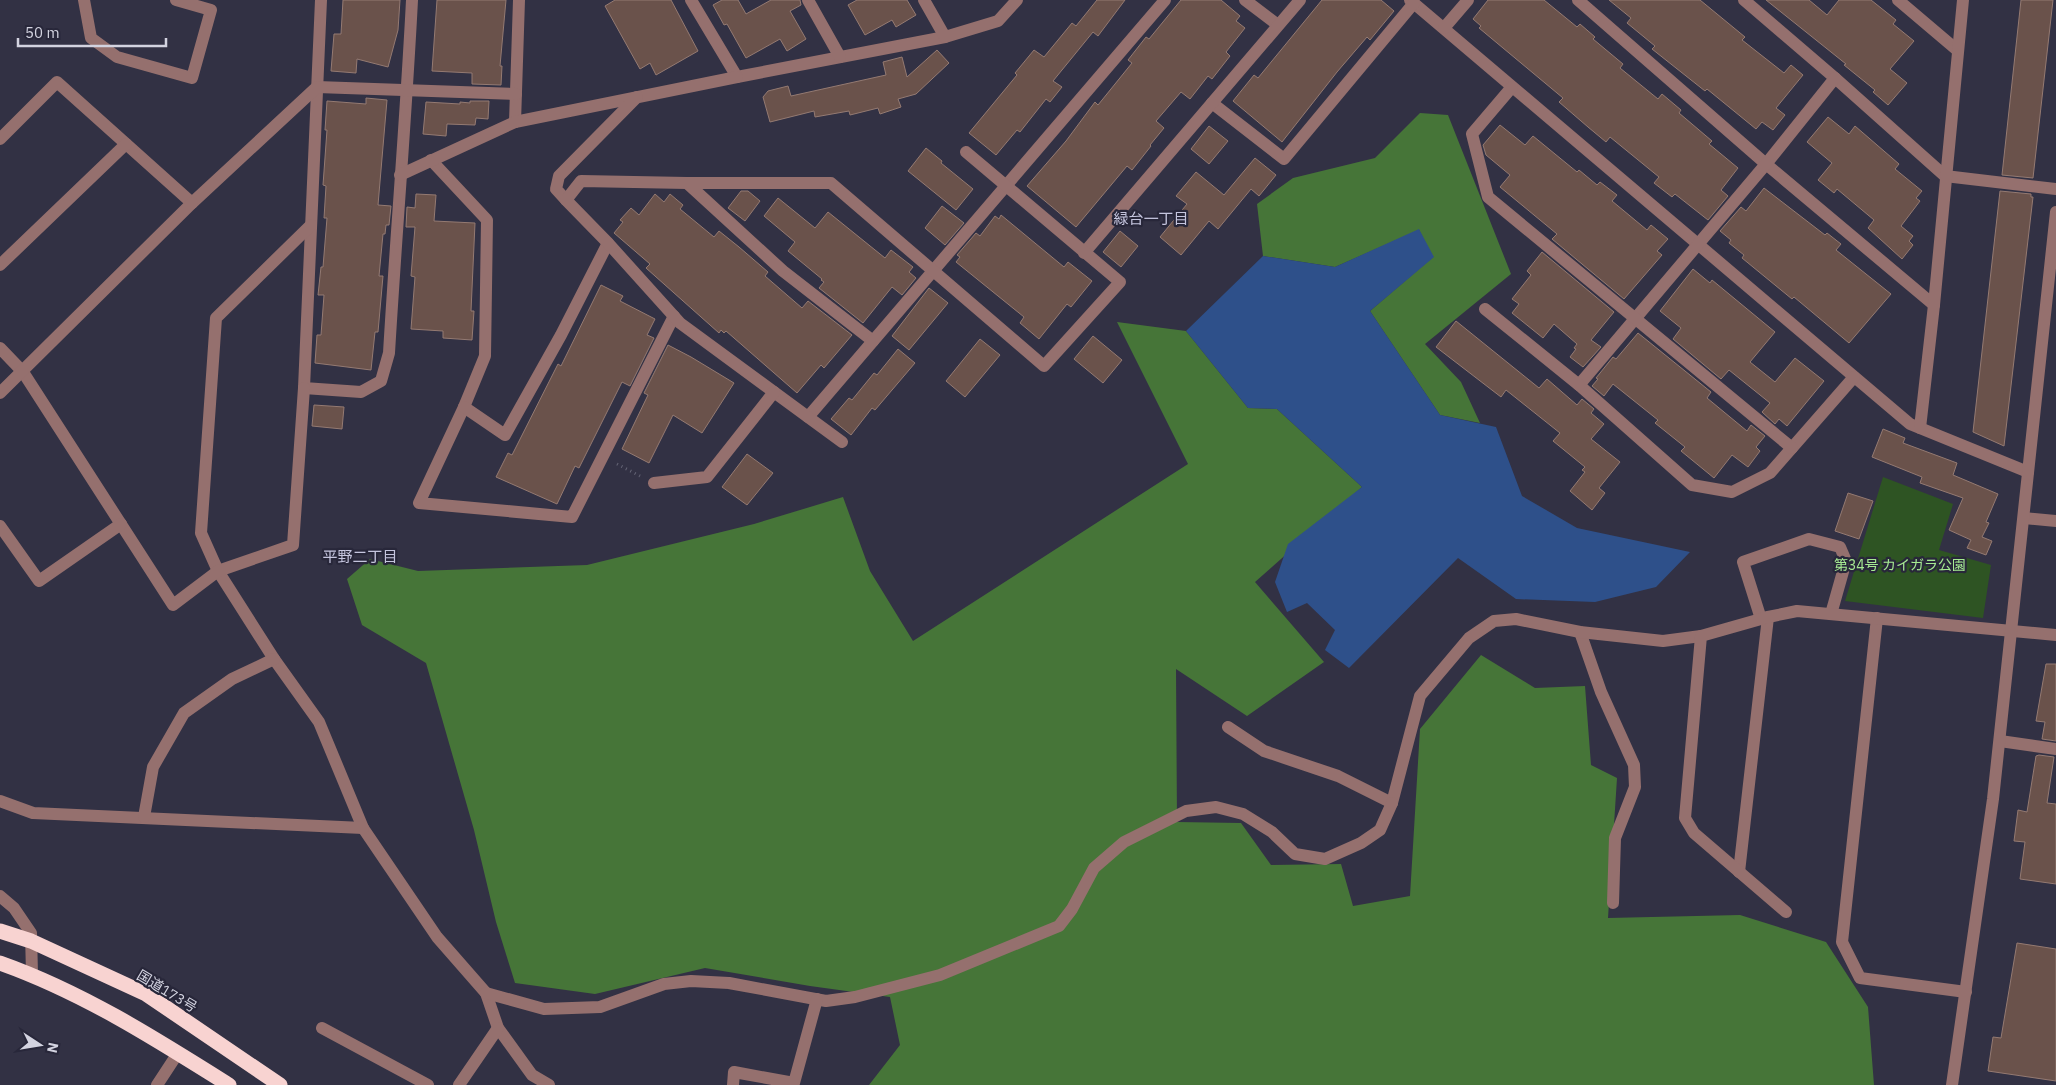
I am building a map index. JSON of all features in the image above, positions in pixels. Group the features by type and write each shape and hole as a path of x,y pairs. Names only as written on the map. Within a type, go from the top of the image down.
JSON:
{"highway":[{"name":"国道173号","path":"0,931 31,941 146,994 280,1085"},
{"path":"0,963 32,974 140,1030 229,1085"}],"street":[{"path":"84,0 91,38 117,57 192,78 211,10 176,0"},
{"path":"0,348 22,371 173,605 218,571 293,545 304,388 321,0"},
{"path":"304,388 362,392 381,381 389,353 400,174 408,91 412,0"},
{"path":"515,122 519,0"},
{"path":"691,0 737,77"},
{"path":"808,0 840,57"},
{"path":"924,0 945,37"},
{"path":"400,174 515,122 945,37 998,21 1017,0"},
{"path":"808,417 1164,0"},
{"path":"1245,0 1278,25"},
{"path":"1084,253 1300,0"},
{"path":"1444,28 1468,0"},
{"path":"1578,0 1766,164 1934,305"},
{"path":"1744,0 1945,176 2056,189"},
{"path":"1898,0 1957,50"},
{"path":"1920,428 1934,305 1963,0"},
{"path":"1212,103 1284,159 1412,2 1910,424 2028,472"},
{"path":"1579,385 1766,164 1835,78"},
{"path":"0,139 57,82 192,203"},
{"path":"0,392 192,203 318,87 516,94"},
{"path":"1512,87 1472,134 1488,196 1792,448"},
{"path":"637,97 559,176 556,189 680,323 842,442"},
{"path":"0,265 126,144"},
{"path":"566,200 581,181 831,183 1044,366 1120,282 966,152"},
{"path":"431,160 486,220 486,356 419,503 572,517 674,316"},
{"path":"687,183 783,271 873,341"},
{"path":"1952,1085 2000,741 2056,212"},
{"path":"311,225 216,318 201,533 218,571 274,659 319,722 363,828 437,937 486,993 498,1028 532,1075 549,1085"},
{"path":"464,407 505,436 561,335 608,243"},
{"path":"1484,309 1579,385 1692,485 1732,492 1770,473 1854,377"},
{"path":"654,483 707,478 774,392"},
{"path":"2024,518 2056,522"},
{"path":"0,526 39,581 121,524"},
{"path":"1739,872 1765,618 1744,562 1809,539 1840,547 1846,561 1832,614"},
{"path":"486,993 544,1009 600,1007 664,984 691,981 729,982 826,1001 855,997 940,975 1059,926 1072,909 1094,868 1124,842 1186,811 1216,807 1243,814 1272,832 1295,854 1325,859 1361,843 1380,830 1392,802 1420,696 1470,638 1494,621 1516,619 1580,632 1663,641 1701,636 1797,611 2056,635"},
{"path":"1876,618 1842,942 1860,978 1966,992"},
{"path":"1580,632 1601,692 1634,765 1635,787 1615,838 1613,903"},
{"path":"1701,636 1685,818 1694,833 1786,912"},
{"path":"144,817 153,767 184,713 232,679 274,659"},
{"path":"1228,727 1264,751 1338,776 1392,802"},
{"path":"2000,741 2056,749"},
{"path":"0,801 33,813 363,828"},
{"path":"0,896 14,908 31,933 32,974"},
{"path":"733,1085 734,1072 794,1083 816,999"},
{"path":"322,1028 428,1085"},
{"path":"459,1085 498,1028"},
{"path":"157,1085 178,1053"}],"path":[{"path":"603,456 654,483"}],"green space":[{"path":"1420,113 1448,115 1511,274 1425,344 1461,382 1480,423 1440,415 1370,311 1433,257 1419,230 1335,267 1263,256 1257,204 1293,178 1375,158"},
{"path":"1117,322 1186,331 1248,408 1277,409 1362,487 1255,582 1324,662 1247,716 1176,669 1177,822 1241,823 1271,865 1341,864 1353,906 1410,896 1420,729 1481,655 1535,688 1585,686 1591,765 1617,778 1608,918 1740,915 1826,942 1868,1007 1874,1085 869,1085 900,1045 890,997 810,986 705,968 595,994 515,983 496,922 474,830 426,663 362,625 347,579 370,559 418,571 587,565 754,524 843,497 870,571 913,641 1188,464"},
{"name":"第34号 カイガラ公園","path":"1883,477 1953,504 1939,550 1991,565 1983,618 1845,601"}],"water":[{"path":"1419,229 1434,257 1370,311 1440,415 1496,427 1522,496 1577,528 1690,552 1656,587 1595,602 1516,599 1458,558 1349,668 1325,650 1335,630 1307,603 1287,612 1275,582 1288,544 1362,487 1277,409 1248,408 1186,331 1263,256 1335,267"}],"building":[{"path":"343,0 400,0 398,30 388,67 357,59 356,73 331,71 334,34 341,34"},
{"path":"437,0 506,0 500,66 502,66 501,85 472,84 472,73 432,71"},
{"path":"615,0 671,0 698,51 656,75 650,63 640,69 605,6"},
{"path":"722,0 738,0 746,14 771,0 800,0 801,5 790,11 806,39 787,51 780,39 746,58 727,24 724,25 713,5"},
{"path":"857,0 907,0 916,15 896,27 892,20 865,35 848,5"},
{"path":"1097,0 1125,0 1098,36 1093,32 1053,81 1062,87 1050,102 1046,99 1020,132 1017,130 996,155 969,133 1017,75 1015,73 1034,50 1044,57 1072,23 1076,26"},
{"path":"1181,0 1221,0 1240,16 1236,21 1245,28 1226,52 1230,56 1212,79 1208,76 1190,99 1181,92 1156,121 1164,128 1151,146 1132,170 1127,166 1076,227 1027,186 1066,141 1095,102 1098,105 1132,63 1128,60 1146,37 1149,39"},
{"path":"1322,0 1381,0 1394,11 1370,40 1367,37 1337,72 1282,142 1233,101 1254,75 1258,78"},
{"path":"1488,0 1544,0 1577,27 1580,24 1595,37 1593,39 1623,64 1620,68 1658,99 1662,94 1681,110 1679,113 1712,141 1709,144 1738,168 1721,190 1728,196 1708,220 1675,194 1672,197 1654,183 1659,177 1610,137 1606,142 1559,102 1563,98 1479,28 1481,26 1473,19"},
{"path":"1609,0 1700,0 1745,37 1742,40 1784,73 1791,65 1803,75 1776,108 1785,115 1773,130 1762,122 1756,129 1707,89 1705,91 1652,49 1655,46 1627,23 1631,18"},
{"path":"1766,0 1809,0 1827,15 1839,0 1871,0 1896,20 1893,24 1914,41 1890,69 1907,83 1888,105 1873,92 1875,90 1844,65 1846,64"},
{"path":"2021,0 2053,0 2033,178 2002,175"},
{"path":"937,50 949,63 916,94 898,99 901,107 880,114 878,108 850,115 849,111 815,117 814,111 770,122 763,97 768,91 788,86 791,96 886,75 883,62 902,57 907,77"},
{"path":"366,98 387,100 378,205 391,206 389,225 386,225 385,234 383,234 379,276 383,276 378,332 375,332 371,370 315,363 317,335 321,335 324,295 318,295 321,267 323,267 327,218 324,218 326,186 323,185 327,101 366,104"},
{"path":"470,101 489,101 488,119 476,118 475,125 447,124 446,136 423,134 426,102 460,104 460,102 470,103"},
{"path":"1828,117 1849,134 1855,126 1899,164 1895,169 1922,191 1916,198 1920,201 1901,226 1913,236 1909,241 1913,245 1902,259 1868,228 1874,220 1837,189 1834,193 1818,180 1832,163 1807,142"},
{"path":"1500,125 1525,145 1533,136 1577,172 1579,170 1597,185 1600,182 1617,195 1612,201 1647,230 1651,225 1668,239 1657,251 1662,255 1624,299 1552,239 1557,234 1500,187 1510,175 1486,155 1483,145"},
{"path":"1209,126 1228,141 1209,164 1191,149"},
{"path":"926,148 973,189 956,210 908,171"},
{"path":"1255,158 1276,175 1259,196 1251,189 1218,229 1209,221 1181,255 1160,237 1187,204 1176,196 1196,172 1224,195"},
{"path":"1764,188 1825,235 1827,233 1841,244 1836,250 1891,294 1849,343 1794,297 1792,299 1742,258 1744,255 1729,243 1731,240 1720,231 1741,207 1746,211"},
{"path":"741,191 748,191 760,201 745,221 728,208"},
{"path":"2000,191 2031,194 2031,197 2033,197 2004,446 1973,432"},
{"path":"416,194 436,195 434,221 475,223 471,311 474,311 472,340 443,338 443,331 411,329 415,277 411,276 415,227 406,227 407,207 415,208"},
{"path":"655,194 664,202 670,194 683,205 680,209 714,237 719,231 768,272 765,276 802,308 808,301 852,335 824,368 821,365 797,393 726,331 724,333 721,330 719,333 646,268 650,264 614,233 623,222 620,220 631,208 639,215"},
{"path":"778,198 815,228 828,212 885,258 891,250 913,267 909,272 916,278 902,295 892,287 863,323 819,288 824,282 822,279 788,251 795,242 764,216"},
{"path":"942,206 964,223 945,245 925,228"},
{"path":"1001,215 1064,267 1068,262 1092,281 1071,307 1067,304 1039,339 1020,323 1024,317 956,262 960,257 957,255 976,233 980,236 995,216 999,219"},
{"path":"1120,231 1138,246 1121,267 1103,252"},
{"path":"1542,252 1614,312 1591,340 1601,347 1583,367 1570,357 1577,344 1554,324 1543,338 1512,313 1519,304 1512,299 1531,275 1527,271"},
{"path":"1693,269 1710,283 1712,280 1775,332 1750,362 1775,382 1795,358 1824,381 1787,426 1779,419 1775,424 1762,412 1770,403 1729,370 1721,379 1673,339 1681,328 1660,311"},
{"path":"601,285 623,296 620,301 655,319 647,335 654,338 630,386 622,382 579,468 575,466 557,504 496,477 508,453 512,455 558,364 561,366"},
{"path":"929,288 948,303 909,350 892,336"},
{"path":"1456,321 1539,388 1547,379 1577,405 1582,399 1594,409 1591,413 1604,424 1591,439 1620,462 1599,488 1605,493 1592,510 1570,491 1585,472 1582,470 1585,467 1553,441 1560,433 1506,390 1501,397 1436,347"},
{"path":"1638,333 1711,392 1707,398 1747,431 1751,425 1765,436 1756,447 1760,451 1748,467 1732,455 1714,478 1681,451 1685,447 1655,423 1658,420 1613,384 1604,396 1592,386 1613,357 1616,359"},
{"path":"1093,336 1122,360 1103,383 1074,359"},
{"path":"980,339 1000,355 965,397 946,381"},
{"path":"668,345 734,383 702,433 673,415 649,463 622,449 648,395 644,393"},
{"path":"898,349 915,363 875,410 872,408 851,435 831,419 849,398 852,400 874,373 877,375"},
{"path":"314,405 344,407 342,429 312,426"},
{"path":"1883,429 1905,438 1903,443 1957,463 1953,475 1998,494 1986,522 1989,523 1982,537 1992,541 1986,555 1967,548 1971,540 1949,530 1963,498 1920,483 1922,477 1872,457"},
{"path":"747,454 773,473 747,505 722,487"},
{"path":"1848,493 1873,501 1859,539 1835,531"},
{"path":"2046,664 2056,664 2056,741 2042,739 2045,722 2036,721"},
{"path":"2036,756 2054,757 2047,803 2056,804 2056,884 2020,879 2025,842 2014,841 2018,810 2027,812"},
{"path":"2017,943 2056,949 2056,1081 1988,1071 1993,1037 2001,1038"}],"district":[{"name":"緑台一丁目","path":"1151,219"},
{"name":"平野二丁目","path":"360,557"}]}
